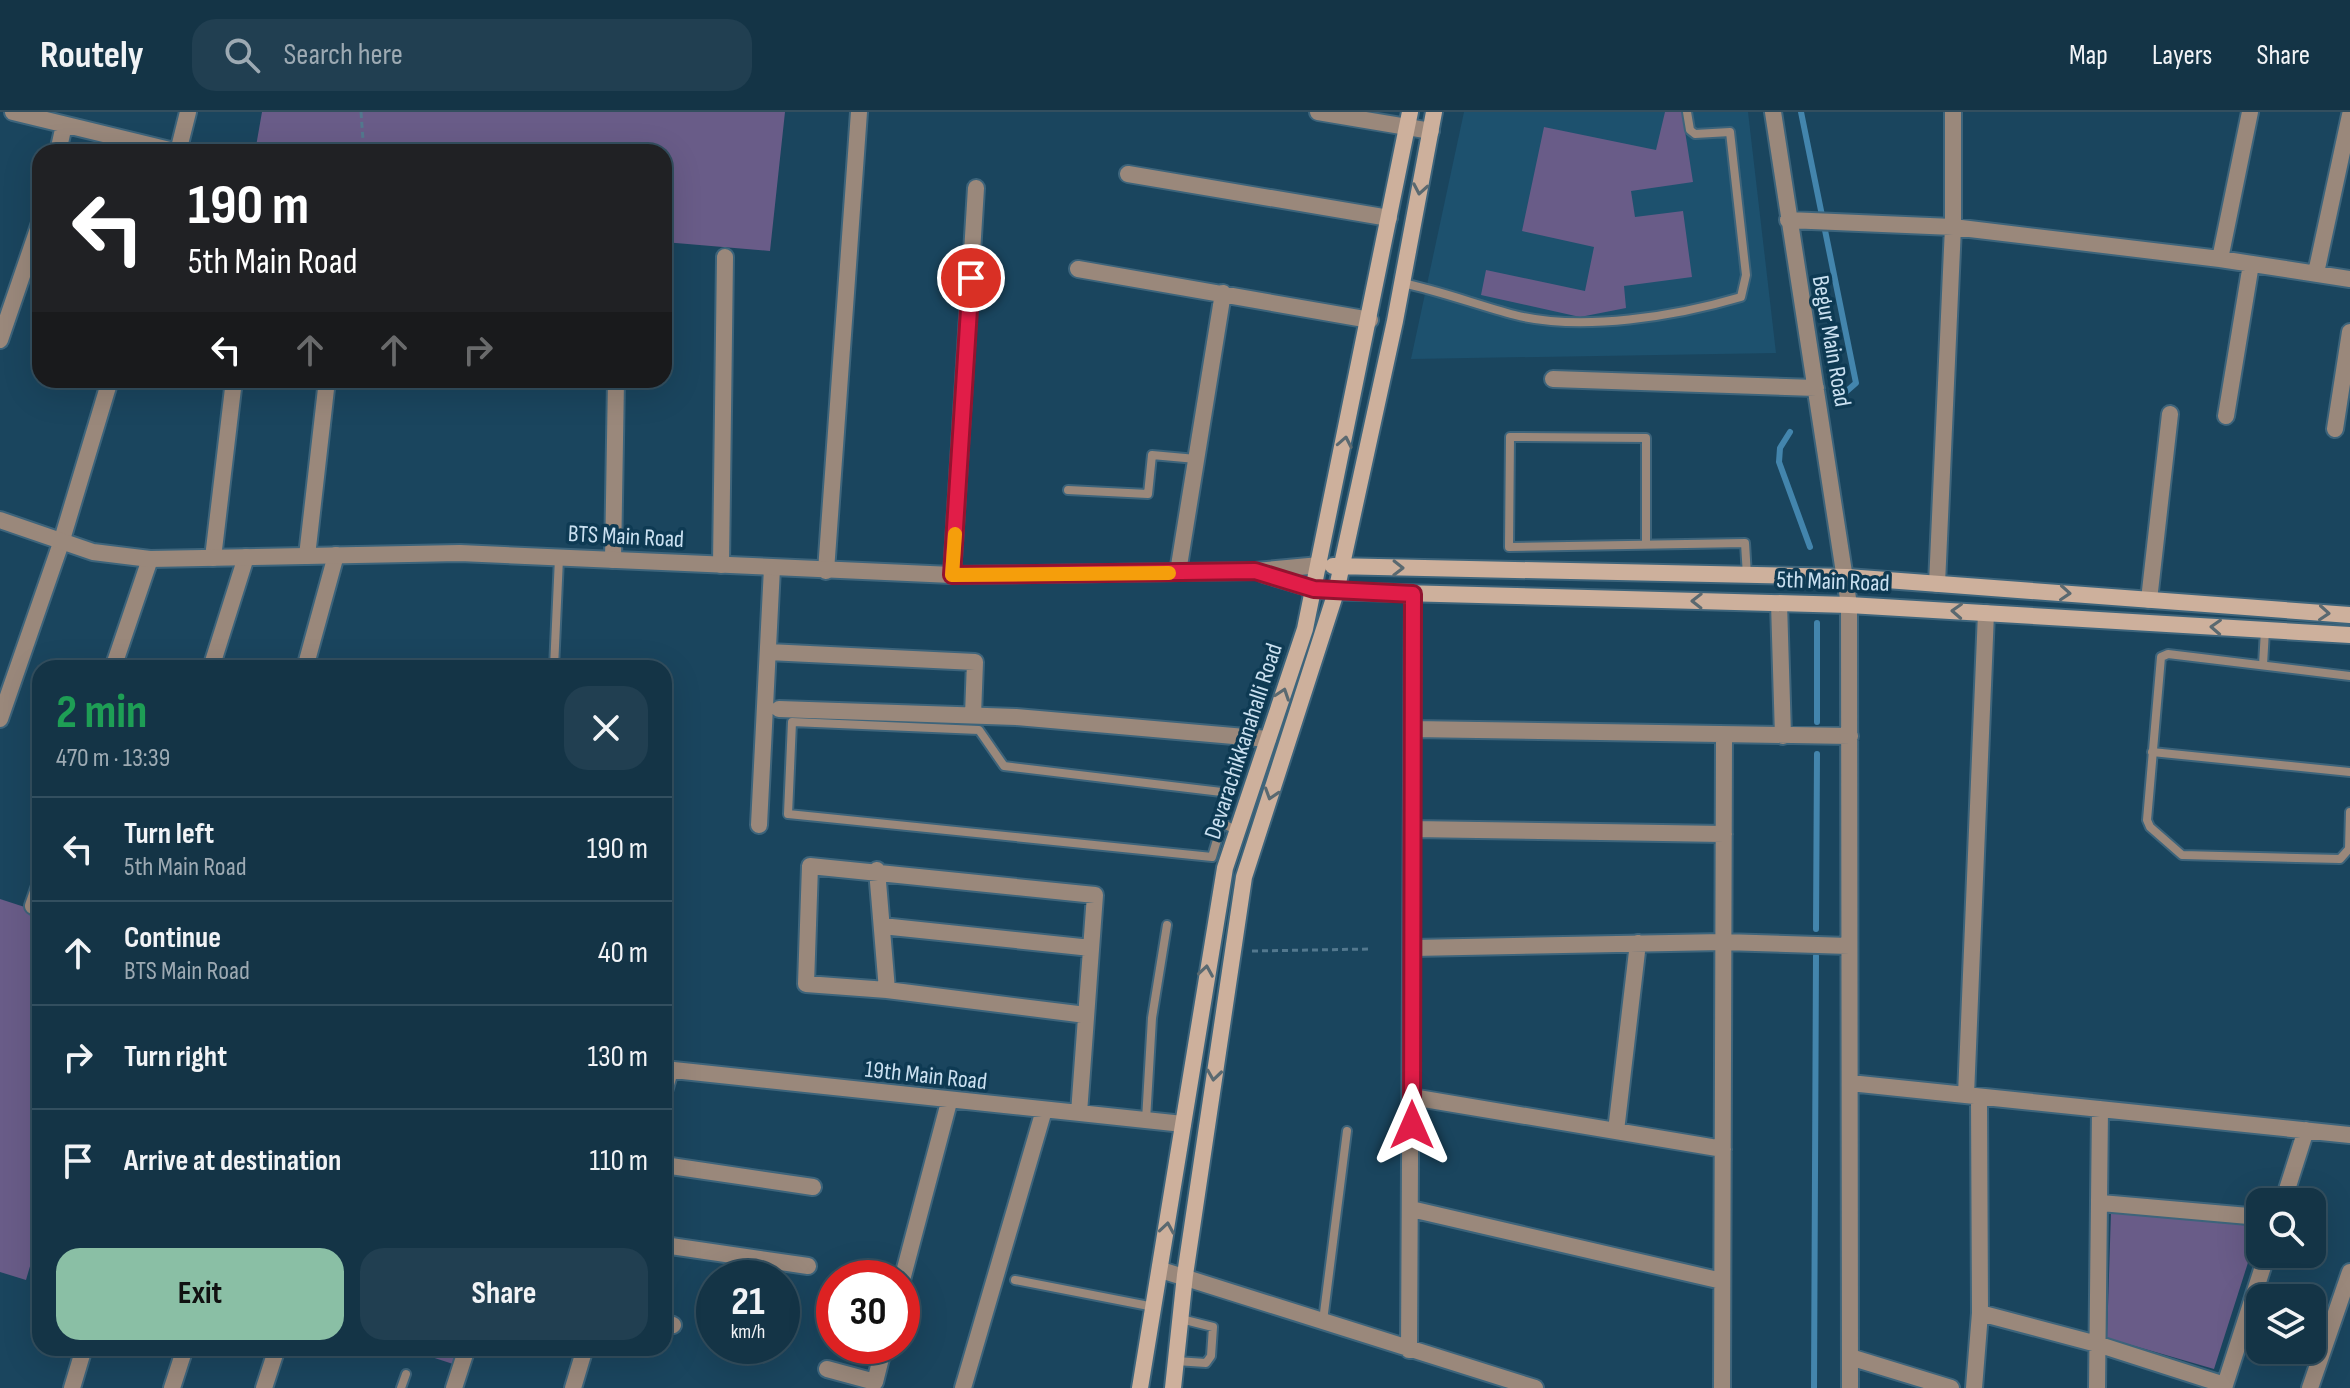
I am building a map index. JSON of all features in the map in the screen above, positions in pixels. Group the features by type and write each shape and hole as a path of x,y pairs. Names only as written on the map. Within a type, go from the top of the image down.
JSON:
{"main road":[{"name":"Devarachikkanahalli Road","path":"1173,1388 1185,1275 1244,877 1336,592 1402,283 1434,112"},
{"name":"Devarachikkanahalli Road","path":"1140,1388 1225,868 1305,629 1370,320 1408,119"},
{"name":"5th Main Road","path":"1320,565 1847,577 2350,615"},
{"name":"5th Main Road","path":"1314,589 1849,605 2350,635"}],"street":[{"path":"13,112 62,120 149,144"},
{"path":"180,144 188,112"},
{"path":"826,571 859,112"},
{"path":"1318,112 1408,119 1431,131"},
{"name":"Begur Main Road","path":"1773,112 1849,605 1850,1388"},
{"path":"1937,584 1953,227 1953,112"},
{"path":"2220,259 2250,112"},
{"path":"2316,273 2350,115"},
{"path":"59,144 62,120"},
{"path":"1128,174 1389,218"},
{"path":"952,575 976,188"},
{"path":"1788,220 1953,227 2220,259 2350,279"},
{"path":"0,340 32,246"},
{"path":"721,565 725,257"},
{"path":"2226,416 2251,264"},
{"path":"1078,269 1370,320"},
{"path":"1178,572 1223,293"},
{"path":"2335,429 2350,332"},
{"path":"1553,379 1816,388"},
{"path":"0,719 61,543 108,388"},
{"path":"213,558 233,388"},
{"path":"307,556 326,388"},
{"path":"613,560 616,388"},
{"path":"2149,600 2170,414"},
{"name":"BTS Main Road","path":"0,520 93,552 150,559 460,553 952,575 1255,571 1320,565"},
{"path":"307,660 336,555"},
{"path":"214,660 246,557"},
{"path":"116,660 150,559"},
{"path":"759,825 772,568"},
{"name":"BTS Main Road","path":"1255,571 1314,589"},
{"path":"1409,1350 1413,594"},
{"path":"1779,603 1783,736"},
{"path":"1974,1388 1980,1313 1972,1096 1986,613"},
{"path":"768,652 975,662 973,715"},
{"path":"779,709 973,715 1268,739"},
{"path":"1413,729 1850,736"},
{"path":"1722,1388 1724,736"},
{"path":"1413,829 1724,834"},
{"path":"1079,1113 1095,895 877,870 810,866 806,984 887,990 1086,1015"},
{"path":"877,870 887,990"},
{"path":"882,926 1091,948"},
{"path":"1413,948 1723,942 1849,946"},
{"path":"1616,1131 1638,943"},
{"name":"19th Main Road","path":"672,1071 949,1102 1183,1124"},
{"path":"1850,1083 2350,1135"},
{"path":"1412,1097 1723,1149"},
{"path":"907,1260 949,1102"},
{"path":"2097,1388 2100,1109"},
{"path":"963,1388 1044,1110"},
{"path":"2287,1188 2306,1130"},
{"path":"672,1166 813,1187"},
{"path":"2101,1203 2246,1216"},
{"path":"1411,1209 1722,1281"},
{"path":"672,1246 808,1266"},
{"path":"1980,1313 2097,1344 2225,1387 2263,1268"},
{"path":"1161,1270 1185,1275 1409,1350 1535,1388"},
{"path":"2310,1388 2350,1272"},
{"path":"72,1388 82,1356"},
{"path":"172,1388 182,1356"},
{"path":"264,1388 274,1356"},
{"path":"454,1388 464,1356"},
{"path":"573,1388 583,1356"},
{"path":"1850,1357 1951,1388"},
{"path":"827,1369 875,1382 880,1364"}],"lane":[{"path":"1402,283 1543,319 1608,321 1706,308 1741,297 1746,275 1730,132 1695,134 1690,130 1687,112"},
{"path":"1646,544 1646,438 1510,437 1509,547 1745,543 1747,576"},
{"path":"1068,490 1148,494 1152,455 1196,459"},
{"path":"554,660 559,557"},
{"path":"2263,665 2265,630"},
{"path":"2350,676 2168,654 2161,657 2147,820 2150,827 2182,855 2340,859 2349,849 2350,812"},
{"path":"792,722 979,730 1004,766 1230,793 1222,823 1212,857 788,814 792,722"},
{"path":"2152,752 2350,772"},
{"path":"1222,823 1237,831"},
{"path":"1146,1120 1152,1018 1167,925"},
{"path":"1323,1322 1347,1131"},
{"path":"1015,1280 1155,1307"},
{"path":"1176,1361 1206,1363 1211,1356 1213,1327 1180,1319"},
{"path":"401,1388 406,1374"}],"path":[{"path":"361,112 363,140"},
{"path":"1232,951 1370,949"}],"shaded area":[{"path":"262,112 785,112 770,251 672,243 672,144 256,144"},
{"path":"1464,112 1748,112 1776,353 1411,359"},
{"path":"1665,112 1682,112 1693,182 1631,191 1635,217 1683,211 1692,277 1624,286 1626,308 1580,317 1481,295 1486,270 1585,291 1594,247 1522,231 1544,127 1656,150"},
{"path":"0,899 32,909 32,1259 26,1280 0,1272"},
{"path":"2111,1212 2246,1224 2246,1268 2214,1369 2107,1338"},
{"path":"428,1356 456,1356 453,1364"}],"waterway":[{"path":"1801,112 1856,383 1840,397"},
{"path":"1790,432 1780,448 1779,462 1810,547"},
{"path":"1817,623 1817,722"},
{"path":"1816,929 1817,754"},
{"path":"1814,1388 1816,956"}],"slow traffic":[{"path":"955,534 952,575 1169,573"}],"route":[{"path":"971,278 952,575 1255,571 1314,589 1413,594 1412,1125"}]}
